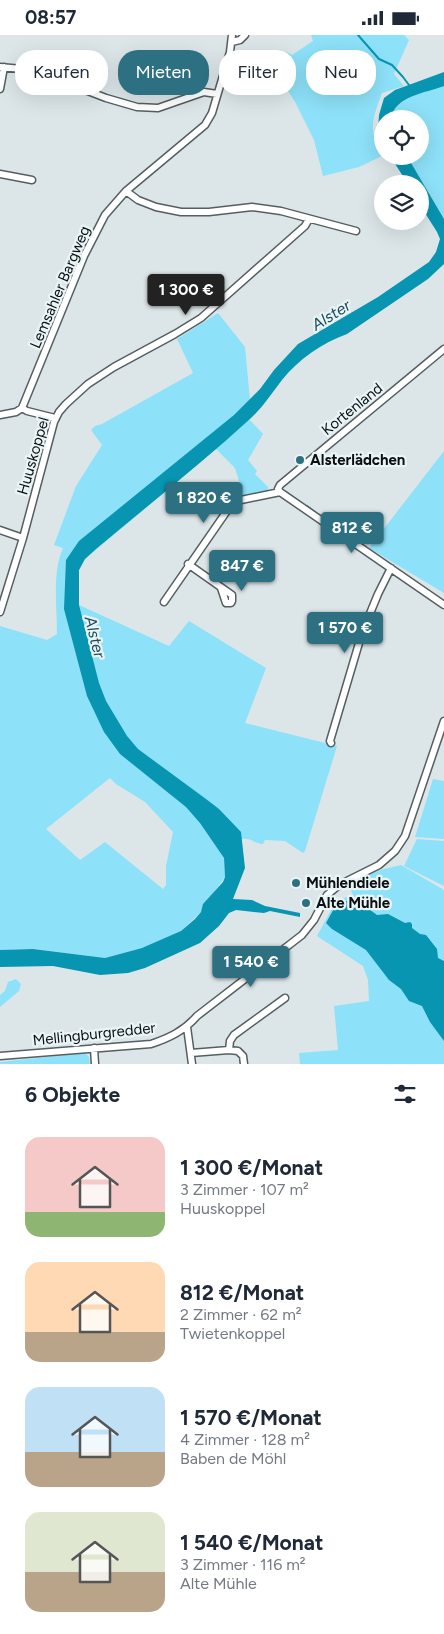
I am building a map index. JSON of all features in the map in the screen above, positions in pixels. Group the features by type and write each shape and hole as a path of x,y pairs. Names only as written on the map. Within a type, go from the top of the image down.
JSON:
{"street":[{"path":"232,38 240,40 245,35"},
{"name":"Lemsahler Bargweg","path":"22,408 97,227 126,191 205,125 212,113 230,52 232,38"},
{"path":"0,89 2,67 33,69 106,98 137,107 158,107 204,92 217,94"},
{"path":"0,174 32,181"},
{"path":"126,191 138,200 156,207 181,212 209,212 252,207 281,211 356,231"},
{"name":"Huuskoppel","path":"0,612 23,538 55,417 71,399 100,376 201,318 306,226 309,219"},
{"name":"Kortenland","path":"279,490 280,485 444,349"},
{"path":"0,415 16,413 22,408 55,417"},
{"path":"164,602 188,564 234,503 279,490 444,605"},
{"path":"0,530 23,538"},
{"path":"188,564 221,588"},
{"path":"331,743 330,741 362,633 391,568"},
{"path":"192,1064 187,1027 197,1016 302,935 314,920 325,897 339,885 379,865 395,851 405,836 444,721"},
{"path":"229,1050 230,1041 234,1035 285,998"},
{"name":"Mellingburgredder","path":"0,1056 150,1044 168,1038 187,1027"},
{"path":"94,1048 95,1064"},
{"path":"191,1053 238,1051 243,1056 244,1064"}],"shaded area":[{"path":"311,35 404,35 409,40 394,74 404,86 382,93 376,110 374,110 374,160 359,167 323,176 314,140 291,95 296,95 296,52 313,41"},
{"path":"444,72 444,86 412,96 404,100 394,110 380,110 384,98 395,90"},
{"path":"444,86 444,219 429,193 429,175 418,175 412,165 429,165 429,110 394,110 404,100"},
{"path":"396,165 412,165 418,175 402,175"},
{"path":"429,193 444,219 444,264 428,279 347,334 320,347 303,359 289,372 251,418 96,549 85,559 79,570 79,605 99,683 106,701 127,736 138,749 219,809 241,832 245,868 233,899 252,900 265,906 300,913 300,917 270,911 264,913 236,910 229,913 219,926 200,943 145,968 128,973 100,975 53,966 0,967 0,950 33,949 105,958 142,948 181,931 201,912 203,904 223,882 225,877 224,858 200,823 186,807 120,754 104,732 87,696 64,609 66,560 79,541 234,415 260,389 274,370 298,344 378,297 429,262 436,252 440,239 429,219"},
{"path":"218,313 245,347 250,400 249,419 263,434 248,460 257,471 255,474 268,487 268,492 244,497 235,468 216,449 85,559 79,570 79,605 169,646 189,621 266,668 245,723 337,746 305,851 303,853 285,841 265,840 263,844 243,839 218,846 224,858 225,877 201,912 181,931 167,939 142,948 105,958 33,949 0,950 0,626 47,640 57,634 56,579 63,548 54,545 76,486 102,445 91,430 95,426 102,424 193,373 177,339","holes":["110,778 116,784 145,802 173,832 166,866 166,885 163,889 105,842 80,860 46,829"]},
{"path":"444,451 444,593 369,548"},
{"path":"433,779 444,781 444,839 415,837"},
{"path":"417,839 444,841 444,886 404,866"},
{"path":"401,865 444,890 444,1064 300,1064 299,1053 338,1050 334,1006 369,1001 368,980 363,966 317,936 336,901 353,895 348,883 380,870"},
{"path":"347,901 352,905 369,909 377,915 388,914 405,923 410,922 412,928 420,934 426,935 437,949 438,958 444,961 444,1041 430,1022 422,1006 409,1001 401,989 389,980 366,950 332,929 326,923 337,903"},
{"path":"16,979 21,984 19,991 0,1007 0,995 5,991 8,982"},
{"path":"85,1053 89,1057 90,1064 0,1064 0,1062"}],"waterway":[{"path":"358,35 379,59 392,65 409,85"},
{"path":"286,492 300,502"},
{"path":"307,506 320,516"}],"place":[{"name":"Alsterlädchen","path":"300,460"},
{"name":"Mühlendiele","path":"296,883"},
{"name":"Alte Mühle","path":"306,903"}],"water label":[{"name":"Alster","path":"331,315"},
{"name":"Alster","path":"95,637"}]}
